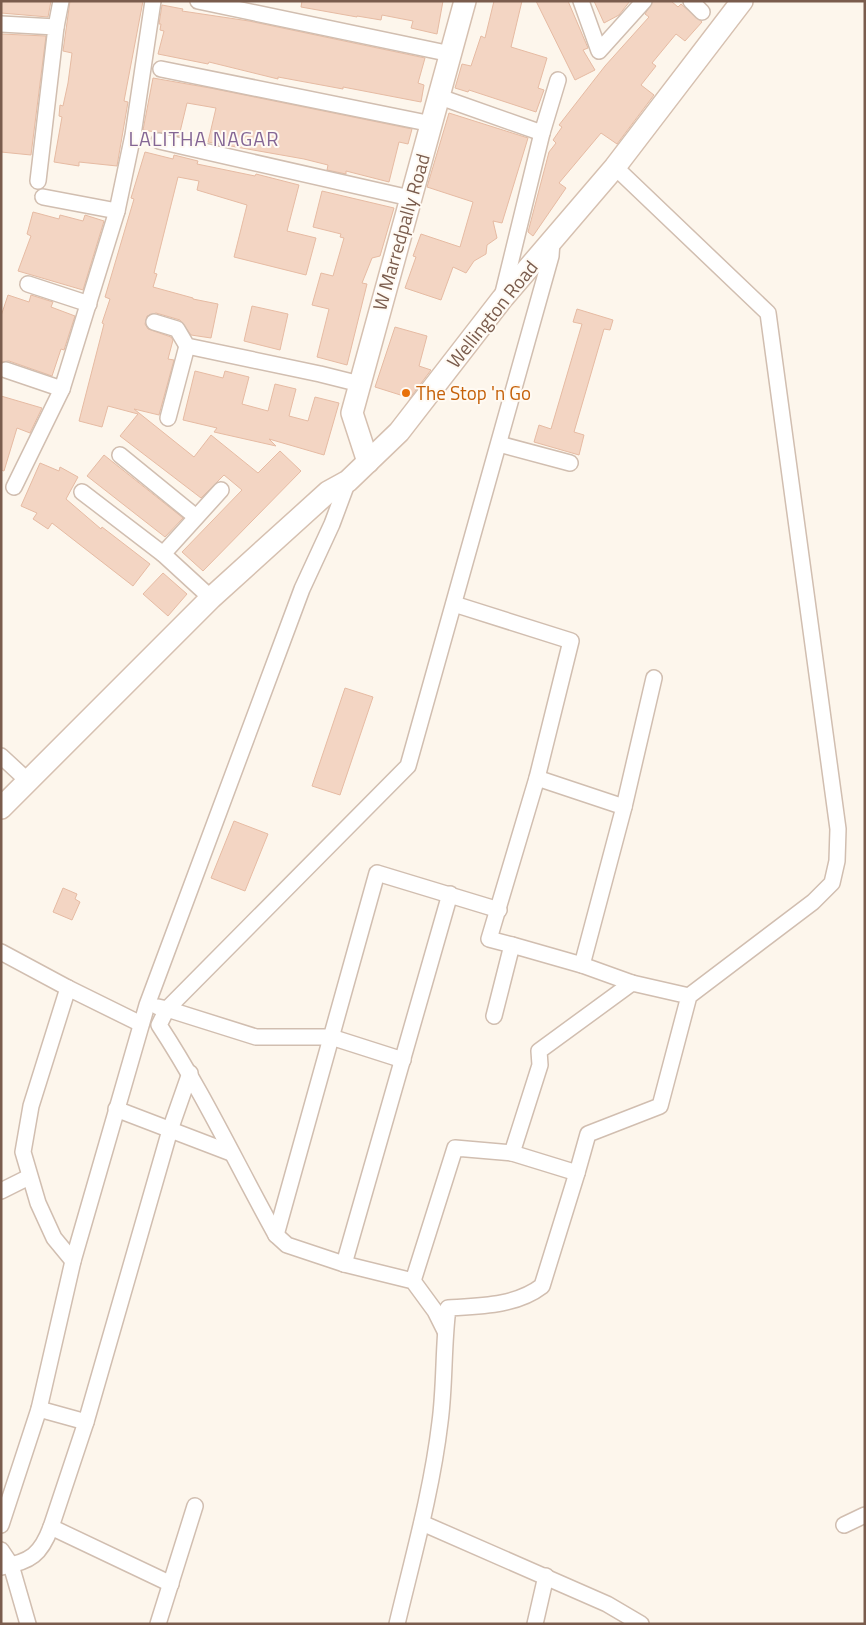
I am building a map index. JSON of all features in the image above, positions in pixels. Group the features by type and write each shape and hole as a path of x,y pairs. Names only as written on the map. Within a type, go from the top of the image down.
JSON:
{"main road":[{"name":"W Marredpally Road","path":"368,462 352,413 465,1"},
{"name":"Wellington Road","path":"1,808 211,598 328,492 348,481 398,432 502,299 615,167 742,1"}],"street":[{"path":"38,181 56,27 61,1"},
{"path":"14,487 62,389 117,212 134,135 153,1"},
{"path":"581,1 599,51 644,1"},
{"path":"691,1 702,12"},
{"path":"201,2 451,54"},
{"path":"1,24 56,27"},
{"path":"161,69 432,124"},
{"path":"502,299 542,133 558,80"},
{"path":"440,97 542,133"},
{"path":"159,141 410,198"},
{"path":"397,1624 422,1523 440,1422 448,1308 502,1303 530,1294 542,1286 588,1134 660,1106 689,996 813,902 832,883 837,861 838,829 768,313 615,167"},
{"path":"43,197 117,212"},
{"path":"445,1331 435,1311 413,1280 344,1264 287,1245 276,1235 190,1073 160,1025 167,1009 408,766 551,256 552,241"},
{"path":"28,284 89,304"},
{"path":"154,322 177,329 187,346 168,418"},
{"path":"187,346 360,384"},
{"path":"6,370 62,389"},
{"path":"499,444 570,464"},
{"path":"120,456 196,518"},
{"path":"1,1525 38,1409 73,1261 147,1005 302,589 332,524 348,481"},
{"path":"163,554 221,490"},
{"path":"82,492 163,554 211,598"},
{"path":"454,604 571,641 537,778 489,939 582,965 632,983 689,996"},
{"path":"582,965 624,807 654,678"},
{"path":"1,756 28,781"},
{"path":"537,778 624,807"},
{"path":"276,1235 377,873 499,910"},
{"path":"344,1264 450,894"},
{"path":"494,1016 512,945"},
{"path":"1,952 141,1024"},
{"path":"512,1153 540,1066 539,1052 632,983"},
{"path":"68,988 31,1106 23,1152 38,1204 54,1238 73,1261"},
{"path":"147,1005 167,1009 256,1036 331,1037 403,1060"},
{"path":"6,1566 32,1558 45,1544 86,1422 170,1130 190,1073"},
{"path":"116,1109 231,1153"},
{"path":"413,1280 455,1148 512,1153 577,1173"},
{"path":"1,1192 29,1177"},
{"path":"38,1409 86,1422"},
{"path":"158,1624 194,1506"},
{"path":"844,1525 865,1515"},
{"path":"422,1523 607,1604 641,1624"},
{"path":"51,1527 171,1584"},
{"path":"1,1550 28,1624"},
{"path":"535,1624 546,1576"}],"building":[{"path":"1,1 51,1 48,17 1,13"},
{"path":"70,1 143,1 124,101 128,102 117,166 79,162 79,166 54,162 62,117 59,116 60,105 63,106 72,53 63,51"},
{"path":"302,1 443,1 437,34 411,28 413,21 382,15 381,20 357,17 301,7"},
{"path":"494,1 522,1 511,47 547,58 538,88 544,90 536,112 469,90 468,92 455,88 462,64 471,66 481,36 485,38"},
{"path":"536,1 568,1 588,48 583,50 595,70 575,80"},
{"path":"594,1 630,1 619,15 604,23"},
{"path":"653,1 671,1 678,7 681,4 702,22 685,41 676,34 652,63 656,66 641,85 654,95 617,144 601,133 559,183 566,188 533,236 528,232 549,152 556,143 553,140 562,127 559,125 605,66 649,17 645,14"},
{"path":"162,5 183,9 182,11 249,21 425,58 418,83 424,85 421,102 343,87 343,89 278,77 278,79 209,62 208,64 158,54 164,31 160,30 161,24 159,24"},
{"path":"1,34 46,36 31,155 1,152"},
{"path":"153,78 412,129 408,144 399,142 389,182 346,171 346,174 327,170 328,165 304,159 208,142 216,108 187,103 179,136 143,130"},
{"path":"449,113 528,138 502,223 493,221 497,238 487,245 486,254 474,261 466,273 453,267 441,300 405,288 416,257 413,256 421,234 460,247 473,202 427,187"},
{"path":"145,152 173,159 174,155 198,161 197,164 255,176 256,174 299,185 287,231 316,238 306,275 234,257 247,205 197,190 199,181 178,177 154,273 157,274 153,287 218,304 211,338 191,335 180,320 156,313 147,316 145,324 148,329 171,337 173,340 168,359 174,360 159,415 134,409 194,457 211,435 258,473 280,451 301,471 203,571 182,552 242,490 224,475 201,498 120,436 138,414 108,406 102,427 79,421 104,324 102,323 110,299 105,297 134,199 131,198"},
{"path":"322,191 394,208 380,256 372,258 362,283 367,284 347,365 317,357 329,309 312,305 321,273 333,276 344,238 340,237 341,234 313,227"},
{"path":"33,212 59,219 60,215 83,221 85,215 104,221 83,290 18,271 31,236 27,234"},
{"path":"8,295 29,302 31,295 53,302 51,307 75,316 64,350 61,349 52,376 9,361 1,362 1,316"},
{"path":"252,306 288,314 280,350 244,341"},
{"path":"577,309 613,320 610,330 604,329 574,432 584,435 579,455 534,442 539,425 551,429 582,324 573,322"},
{"path":"395,327 427,336 419,366 431,370 410,398 375,387"},
{"path":"195,371 223,378 225,371 249,377 242,404 268,411 275,384 296,389 289,416 308,421 315,397 339,403 324,455 269,439 276,446 214,432 217,428 183,420"},
{"path":"1,396 42,408 30,433 17,428 4,471 1,470"},
{"path":"104,455 183,518 165,537 87,476"},
{"path":"40,463 59,471 60,467 78,477 66,499 101,529 102,527 150,564 133,586 52,523 48,529 33,519 37,513 21,506"},
{"path":"163,573 187,594 168,616 143,594"},
{"path":"345,688 373,697 340,795 312,786"},
{"path":"234,821 268,834 245,891 211,878"},
{"path":"63,888 77,894 75,899 80,902 72,920 53,912"}],"place":[{"name":"The Stop 'n Go","path":"406,393"}],"district":[{"name":"LALITHA NAGAR","path":"204,139"}]}
